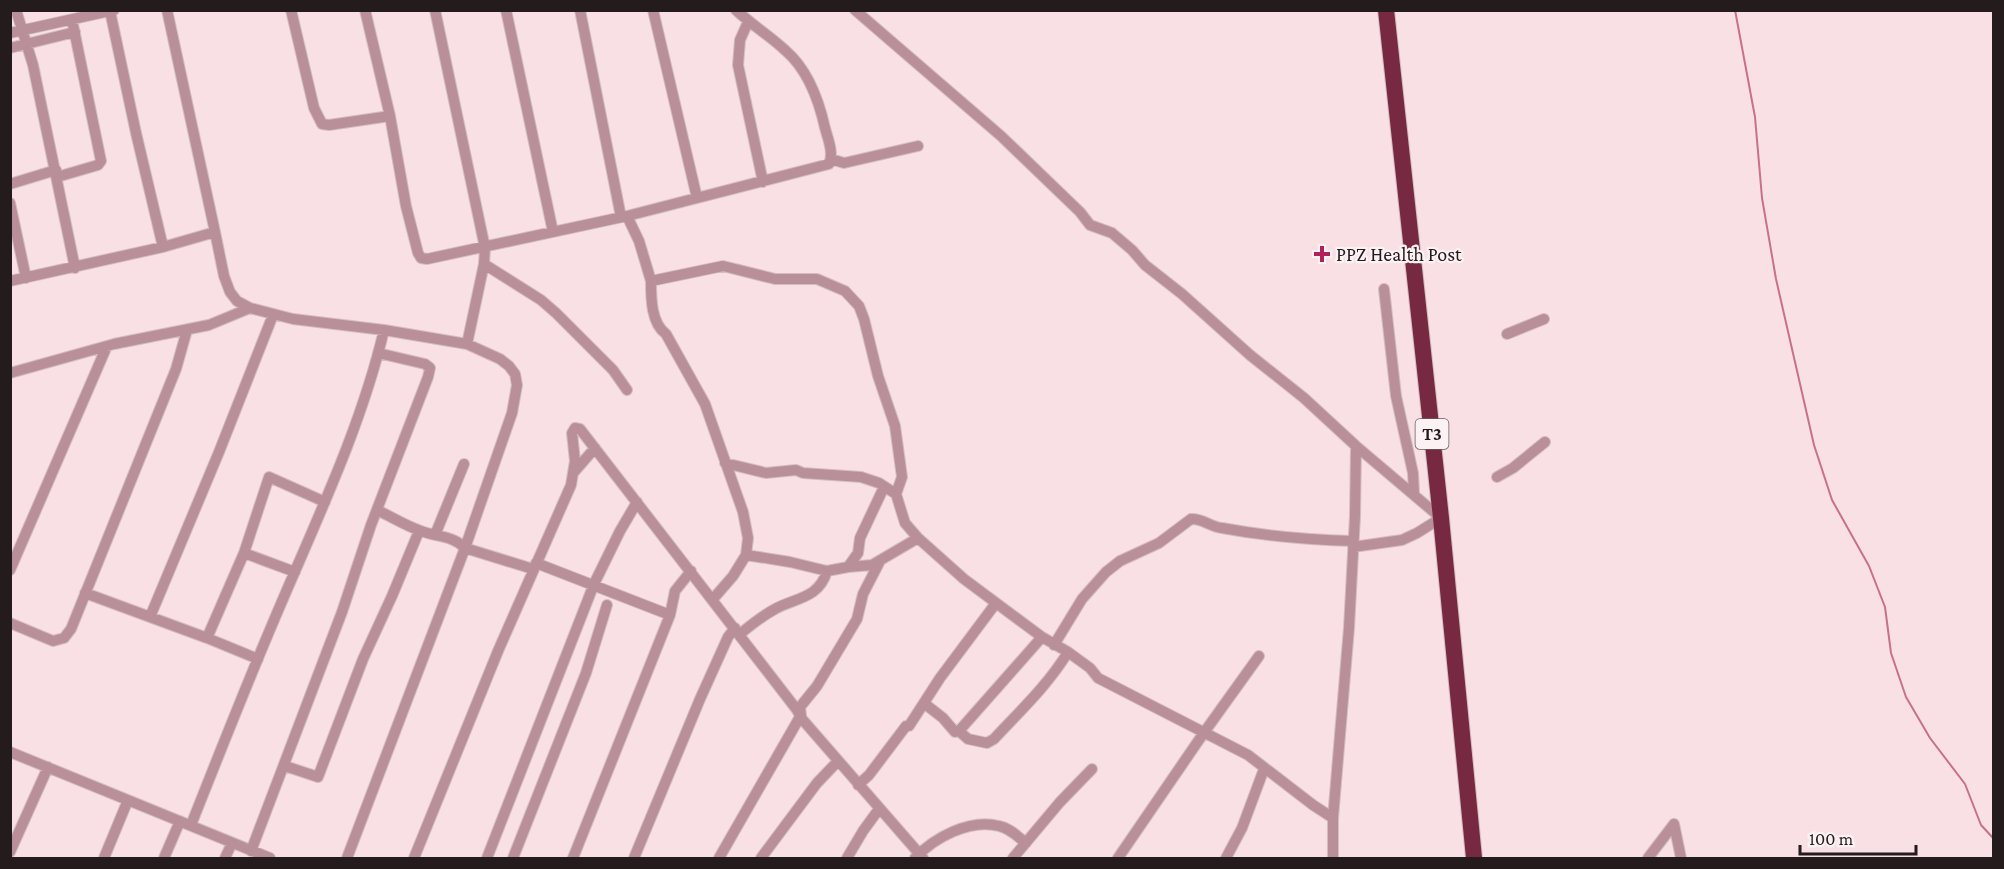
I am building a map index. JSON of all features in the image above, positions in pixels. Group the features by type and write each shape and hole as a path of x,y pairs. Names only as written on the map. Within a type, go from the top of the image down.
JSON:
{"highway":[{"name":"T3","path":"1386,10 1441,518 1474,858"}],"street":[{"path":"16,10 28,44 57,173 75,268"},
{"path":"167,10 224,276 230,292 237,301 250,308 273,315 467,344 500,359 515,374 517,385 512,413 465,548 347,858"},
{"path":"291,10 314,108 322,124 329,125 390,116"},
{"path":"365,10 390,116 406,206 418,253 421,258 427,259 624,216 829,164 831,159 820,110 815,94 801,67 787,51 735,10"},
{"path":"435,10 485,248 484,264 467,344"},
{"path":"506,10 553,232"},
{"path":"580,10 624,216 639,241 651,281 650,294 660,329 666,334 705,404 743,512 748,538 746,555 733,576 713,598"},
{"path":"653,10 697,198"},
{"path":"855,10 1001,136 1080,212 1090,225 1112,233 1145,265 1304,398 1356,446 1441,518 1402,540 1353,544 1240,531 1211,526 1197,518 1191,519 1159,543 1120,561 1106,572 1082,599 1054,645"},
{"path":"10,33 107,11 164,247"},
{"path":"10,184 98,165 101,161 72,20"},
{"path":"748,22 740,40 738,65 763,182"},
{"path":"10,48 75,32"},
{"path":"831,159 844,163 918,146"},
{"path":"10,202 26,278"},
{"path":"10,281 164,247 214,232"},
{"path":"484,264 541,300 556,313 613,370 627,390"},
{"path":"651,281 723,266 775,279 817,279 845,291 859,306 864,319 878,376 898,438 902,477 896,494 905,523 918,538 958,575 1042,637 1090,668 1098,678 1203,734 1227,743 1248,755 1313,805 1334,818"},
{"path":"1384,289 1396,396 1413,473 1414,493"},
{"path":"10,373 106,346 222,321 250,308"},
{"path":"150,617 273,315"},
{"path":"1507,334 1544,319"},
{"path":"10,623 54,641 58,641 71,629 176,369 188,330"},
{"path":"164,858 185,823 325,502 362,402 384,330"},
{"path":"10,570 106,346"},
{"path":"251,851 285,766 430,368 425,364 378,353"},
{"path":"414,858 571,485 575,461 573,431 575,428 580,429 713,598 801,717 919,857 944,834 985,825 998,825 1010,830 1026,843"},
{"path":"1497,477 1513,468 1545,442"},
{"path":"1333,858 1356,508 1356,446"},
{"path":"574,472 595,448"},
{"path":"725,463 766,473 796,470 803,473 861,477 879,483 896,494"},
{"path":"435,535 464,464"},
{"path":"207,638 244,553 269,477 325,502"},
{"path":"848,567 858,553 860,538 884,487"},
{"path":"487,858 594,584 637,502"},
{"path":"377,510 419,531 450,538 465,548 594,584 670,615"},
{"path":"285,766 318,777 363,659 419,531"},
{"path":"746,555 790,562 827,572 872,565 918,538"},
{"path":"244,553 295,572"},
{"path":"719,858 801,717 800,707 817,686 857,619 863,594 880,561"},
{"path":"573,858 670,615 675,591 691,571"},
{"path":"634,858 728,637 776,608 804,599 825,578 827,572"},
{"path":"85,593 258,659"},
{"path":"858,785 906,726 909,726 940,678 996,603"},
{"path":"513,858 586,673 607,605"},
{"path":"959,731 1042,637"},
{"path":"925,704 944,718 955,732 959,731 969,739 987,742 994,739 1053,674 1068,652"},
{"path":"1118,858 1259,656"},
{"path":"10,752 270,858"},
{"path":"761,858 817,783 838,761"},
{"path":"10,852 48,767"},
{"path":"1013,858 1060,802 1092,769"},
{"path":"1226,858 1253,802 1264,769"},
{"path":"104,858 128,800"},
{"path":"847,858 862,831 879,809"},
{"path":"1648,858 1674,824 1681,858"},
{"path":"225,858 231,843"}],"waterway":[{"path":"1735,10 1755,117 1762,198 1776,279 1814,445 1832,500 1869,566 1885,607 1891,653 1906,697 1930,738 1965,784 1981,825 1994,839"}],"place":[{"name":"PPZ Health Post","path":"1322,254"}]}
